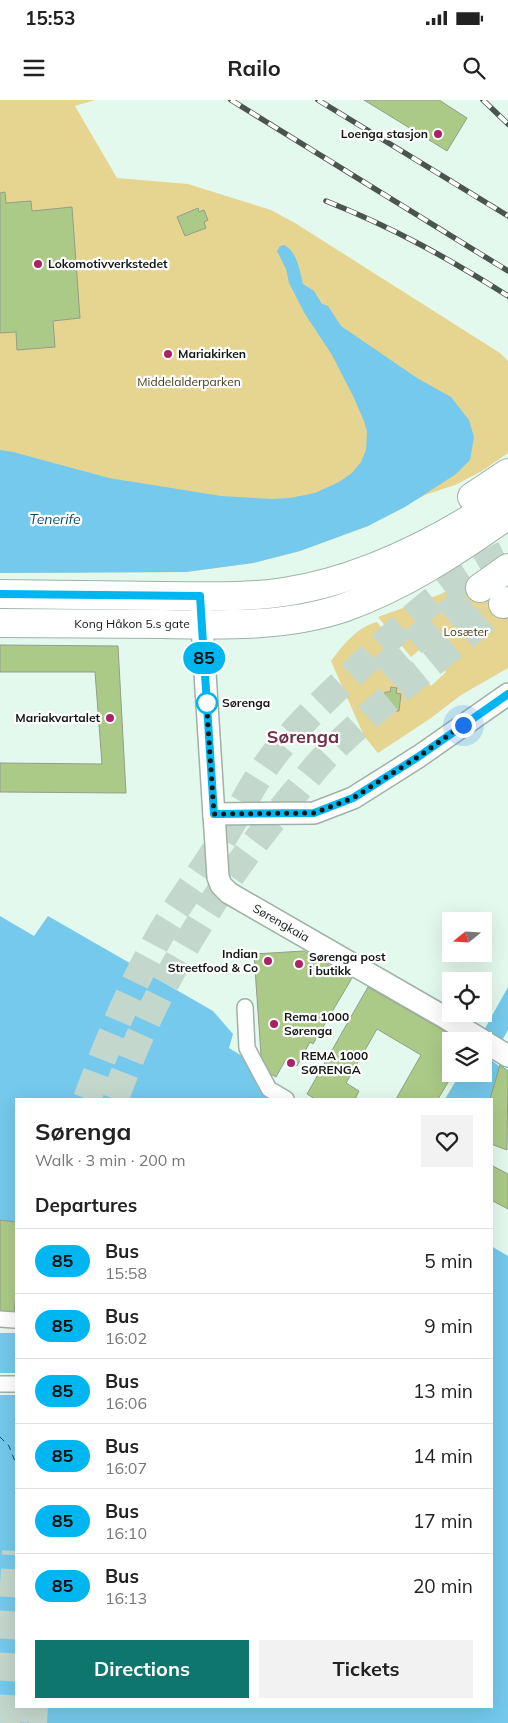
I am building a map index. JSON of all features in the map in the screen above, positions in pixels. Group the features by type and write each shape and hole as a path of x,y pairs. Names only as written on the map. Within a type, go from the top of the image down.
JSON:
{"highway":[{"path":"239,595 382,544 471,498 508,473"},
{"path":"0,594 200,596 283,592 318,585 396,558 437,538 508,495"},
{"name":"Kong Håkon 5.s gate","path":"0,623 237,624 281,620 343,608 390,587 434,564 508,515"},
{"path":"343,608 394,598 428,585 459,569 508,536"},
{"path":"480,588 508,568"}],"street":[{"name":"Sørengkaia","path":"200,596 218,877 223,889 505,1054"},
{"path":"214,815 314,813 353,798 418,757 508,694"},
{"path":"245,1007 247,1048 269,1089 284,1098"},
{"path":"0,1384 15,1384"}],"green space":[{"name":"Middelalderparken","path":"0,100 95,100 75,106 117,178 188,184 271,210 295,223 500,353 508,361 508,453 482,471 455,485 425,495 368,526 300,551 253,563 186,572 0,573"},
{"name":"Losæter","path":"465,580 508,610 508,668 461,695 431,718 378,753 364,736 331,661 357,632 377,622 427,684 429,683 431,686 446,672 424,646 411,657 378,617 441,594"}],"water":[{"name":"Tenerife","path":"284,245 295,257 303,284 314,291 322,304 328,306 341,326 417,378 451,397 469,420 474,437 470,460 456,474 405,507 368,526 300,551 253,563 186,572 0,573 0,450 109,478 221,496 272,499 290,498 315,493 339,482 352,473 361,462 366,450 367,432 364,421 332,355 305,314 289,283 286,269 277,251 280,246"},
{"path":"0,916 34,936 48,916 213,1011 233,1034 229,1048 249,1060 256,1068 260,1089 274,1098 15,1098 15,1222 0,1220"},
{"path":"508,987 508,1030 492,1058 492,1032 483,1032 489,1022 492,1022 492,1016"},
{"path":"492,1061 500,1067 490,1098 446,1098 455,1082 492,1082"},
{"path":"493,1247 508,1256 508,1723 0,1723 0,1395 15,1395 15,1708 493,1708"},
{"path":"0,1333 15,1333 15,1373 0,1373"}],"building":[{"name":"Loenga stasjon","path":"364,100 439,100 467,118 447,151"},
{"name":"Lokomotivverkstedet","path":"5,192 6,203 31,201 32,211 72,207 80,318 53,321 55,347 17,350 16,332 0,333 0,193"},
{"path":"198,208 199,212 204,210 208,220 204,222 206,228 185,236 177,217"},
{"name":"Mariakvartalet","path":"0,645 118,646 126,793 0,792 0,763 102,764 95,672 0,672"},
{"path":"391,687 397,688 396,693 401,694 399,711 387,711 388,709 383,708 385,692 390,692"},
{"path":"304,951 352,978 313,1044 310,1042 297,1066 286,1059 276,1077 262,1069 254,954"},
{"path":"368,987 446,1032 442,1032 442,1082 448,1082 439,1098 397,1098 421,1055 377,1029 346,1083 359,1091 356,1098 313,1098 307,1094"},
{"path":"500,1065 508,1071 507,1150 493,1145 493,1098 490,1098"},
{"path":"493,1166 508,1174 508,1209 493,1201"},
{"path":"0,1220 15,1222 15,1302 14,1313 0,1313"}],"ferry route":[{"path":"0,1437 9,1446 15,1461"},
{"path":"28,1723 29,1708"}],"tunnel":[{"path":"87,1098 118,1021 154,946 170,918 215,852 248,794 277,751 322,703 418,613 452,586 508,553"},
{"path":"381,670 480,588"},
{"path":"115,1098 130,1058 148,1019 188,942 211,905 262,834 328,754 392,696 503,604"},
{"path":"6,1723 15,1568"},
{"path":"33,1723 34,1708"}],"railway":[{"path":"231,100 508,271"},
{"path":"318,100 508,216"},
{"path":"483,100 508,124"},
{"path":"326,201 374,221 419,244 508,296"}],"bus line":[{"name":"85","path":"0,594 200,596 214,814 314,813 353,798 418,757 508,694"}],"place":[{"name":"Loenga stasjon","path":"438,134"},
{"name":"Lokomotivverkstedet","path":"38,264"},
{"name":"Mariakirken","path":"168,354"},
{"name":"Sørenga","path":"207,703"},
{"name":"Mariakvartalet","path":"110,718"},
{"name":"Indian Streetfood & Co","path":"268,961"},
{"name":"Sørenga post i butikk","path":"299,964"},
{"name":"Rema 1000 Sørenga","path":"274,1024"},
{"name":"REMA 1000 SØRENGA","path":"291,1063"}],"district":[{"name":"Sørenga","path":"303,737"}],"route":[{"path":"207,703 206,696 214,814 314,813 353,798 418,757 463,725"}]}
